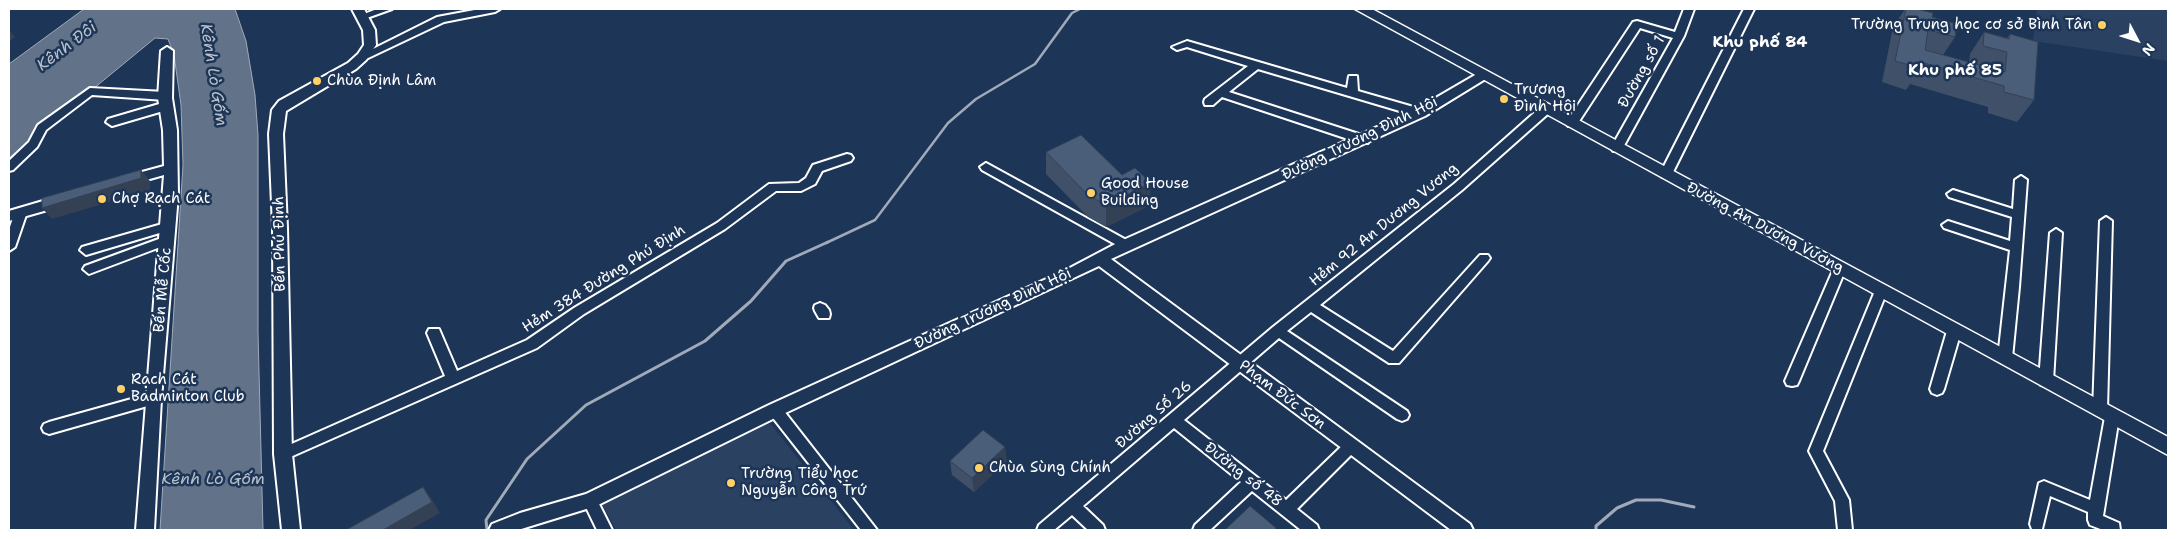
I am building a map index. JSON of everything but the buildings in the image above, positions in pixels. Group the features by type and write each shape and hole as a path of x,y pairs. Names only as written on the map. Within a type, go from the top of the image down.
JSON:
{"main road":[{"name":"Đường An Dương Vương","path":"1363,9 2168,447"}],"street":[{"path":"362,57 370,44 369,30 361,13 387,9"},
{"path":"362,57 441,19 495,9"},
{"name":"Đường số 1","path":"1617,148 1679,36 1689,9"},
{"path":"1666,174 1749,9"},
{"path":"1572,123 1637,24 1679,36"},
{"path":"1182,46 1256,65 1420,114"},
{"name":"Bến Mễ Cốc","path":"145,530 153,399 172,168 170,130 165,101 167,51"},
{"name":"Bến Phú Định","path":"287,528 283,454 280,228 276,134 279,110 284,104 352,66 362,57"},
{"path":"1209,102 1256,65"},
{"name":"Đường Trương Đình Hội","path":"498,530 526,519 590,500 775,410 1100,259 1126,245 1420,114 1482,75"},
{"path":"1352,93 1353,78"},
{"path":"9,167 33,144 42,128 90,91 165,101"},
{"path":"1221,93 1364,140"},
{"path":"112,122 165,101"},
{"name":"Hẻm 92 An Dương Vương","path":"1239,363 1458,187 1546,109"},
{"name":"Hẻm 384 Đường Phú Định","path":"283,454 532,344 579,311 721,226 773,188 801,187 811,181 817,168 846,158"},
{"path":"986,167 1126,245"},
{"path":"113,185 172,168"},
{"path":"2005,358 2021,180"},
{"path":"1953,194 2019,215"},
{"path":"9,247 15,214 76,196"},
{"path":"2106,221 2106,413 2095,520 2114,528"},
{"path":"1948,225 2016,248"},
{"path":"86,250 168,233"},
{"path":"89,269 168,233"},
{"path":"2046,380 2056,233"},
{"path":"1310,306 1394,359 1484,258"},
{"name":"Phạm Đức Sơn","path":"1100,259 1464,530"},
{"path":"1792,381 1840,268"},
{"path":"1845,530 1842,500 1816,451 1881,292"},
{"path":"1278,331 1402,415"},
{"path":"1937,389 1954,331"},
{"path":"434,333 453,379"},
{"name":"Đường Số 26","path":"1044,530 1239,363"},
{"path":"49,428 153,399"},
{"path":"775,410 870,530"},
{"name":"Đường số 48","path":"1174,420 1312,530"},
{"name":"Đường số 48","path":"1287,509 1351,446"},
{"path":"1200,530 1251,482"},
{"path":"2037,524 2044,488 2096,509"},
{"path":"590,500 606,530"},
{"path":"1073,506 1098,530"}],"shaded area":[{"name":"Trường Trung học cơ sở Bình Tân","path":"2037,9 2168,9 2168,61 2033,41"},
{"name":"Trường Tiểu học Nguyễn Công Trứ","path":"770,423 854,530 616,530 602,504"}],"water":[{"name":"Kênh Lò Gốm","path":"84,9 235,9 246,41 255,95 258,135 258,332 263,530 160,530 183,165 181,105 174,55 168,39 155,38 9,158 9,64"}],"waterway":[{"path":"826,243 875,220 948,123 976,99 1035,64 1072,13 1080,9"},
{"path":"487,530 486,520 527,459 586,405 705,341 751,301 786,261 828,242"},
{"path":"1596,530 1596,526 1617,508 1636,500 1661,500 1694,507"}],"place":[{"name":"Trường Trung học cơ sở Bình Tân","path":"2102,25"},
{"name":"Chùa Định Lâm","path":"317,81"},
{"name":"Trương Đình Hội","path":"1504,99"},
{"name":"Good House Building","path":"1091,193"},
{"name":"Chợ Rạch Cát","path":"102,199"},
{"name":"Rạch Cát Badminton Club","path":"121,389"},
{"name":"Chùa Sùng Chính","path":"979,468"},
{"name":"Trường Tiểu học Nguyễn Công Trứ","path":"731,483"}],"district":[{"name":"Khu phố 84","path":"1760,43"},
{"name":"Khu phố 85","path":"1955,71"}],"water label":[{"name":"Kênh Đôi","path":"67,47"}]}
